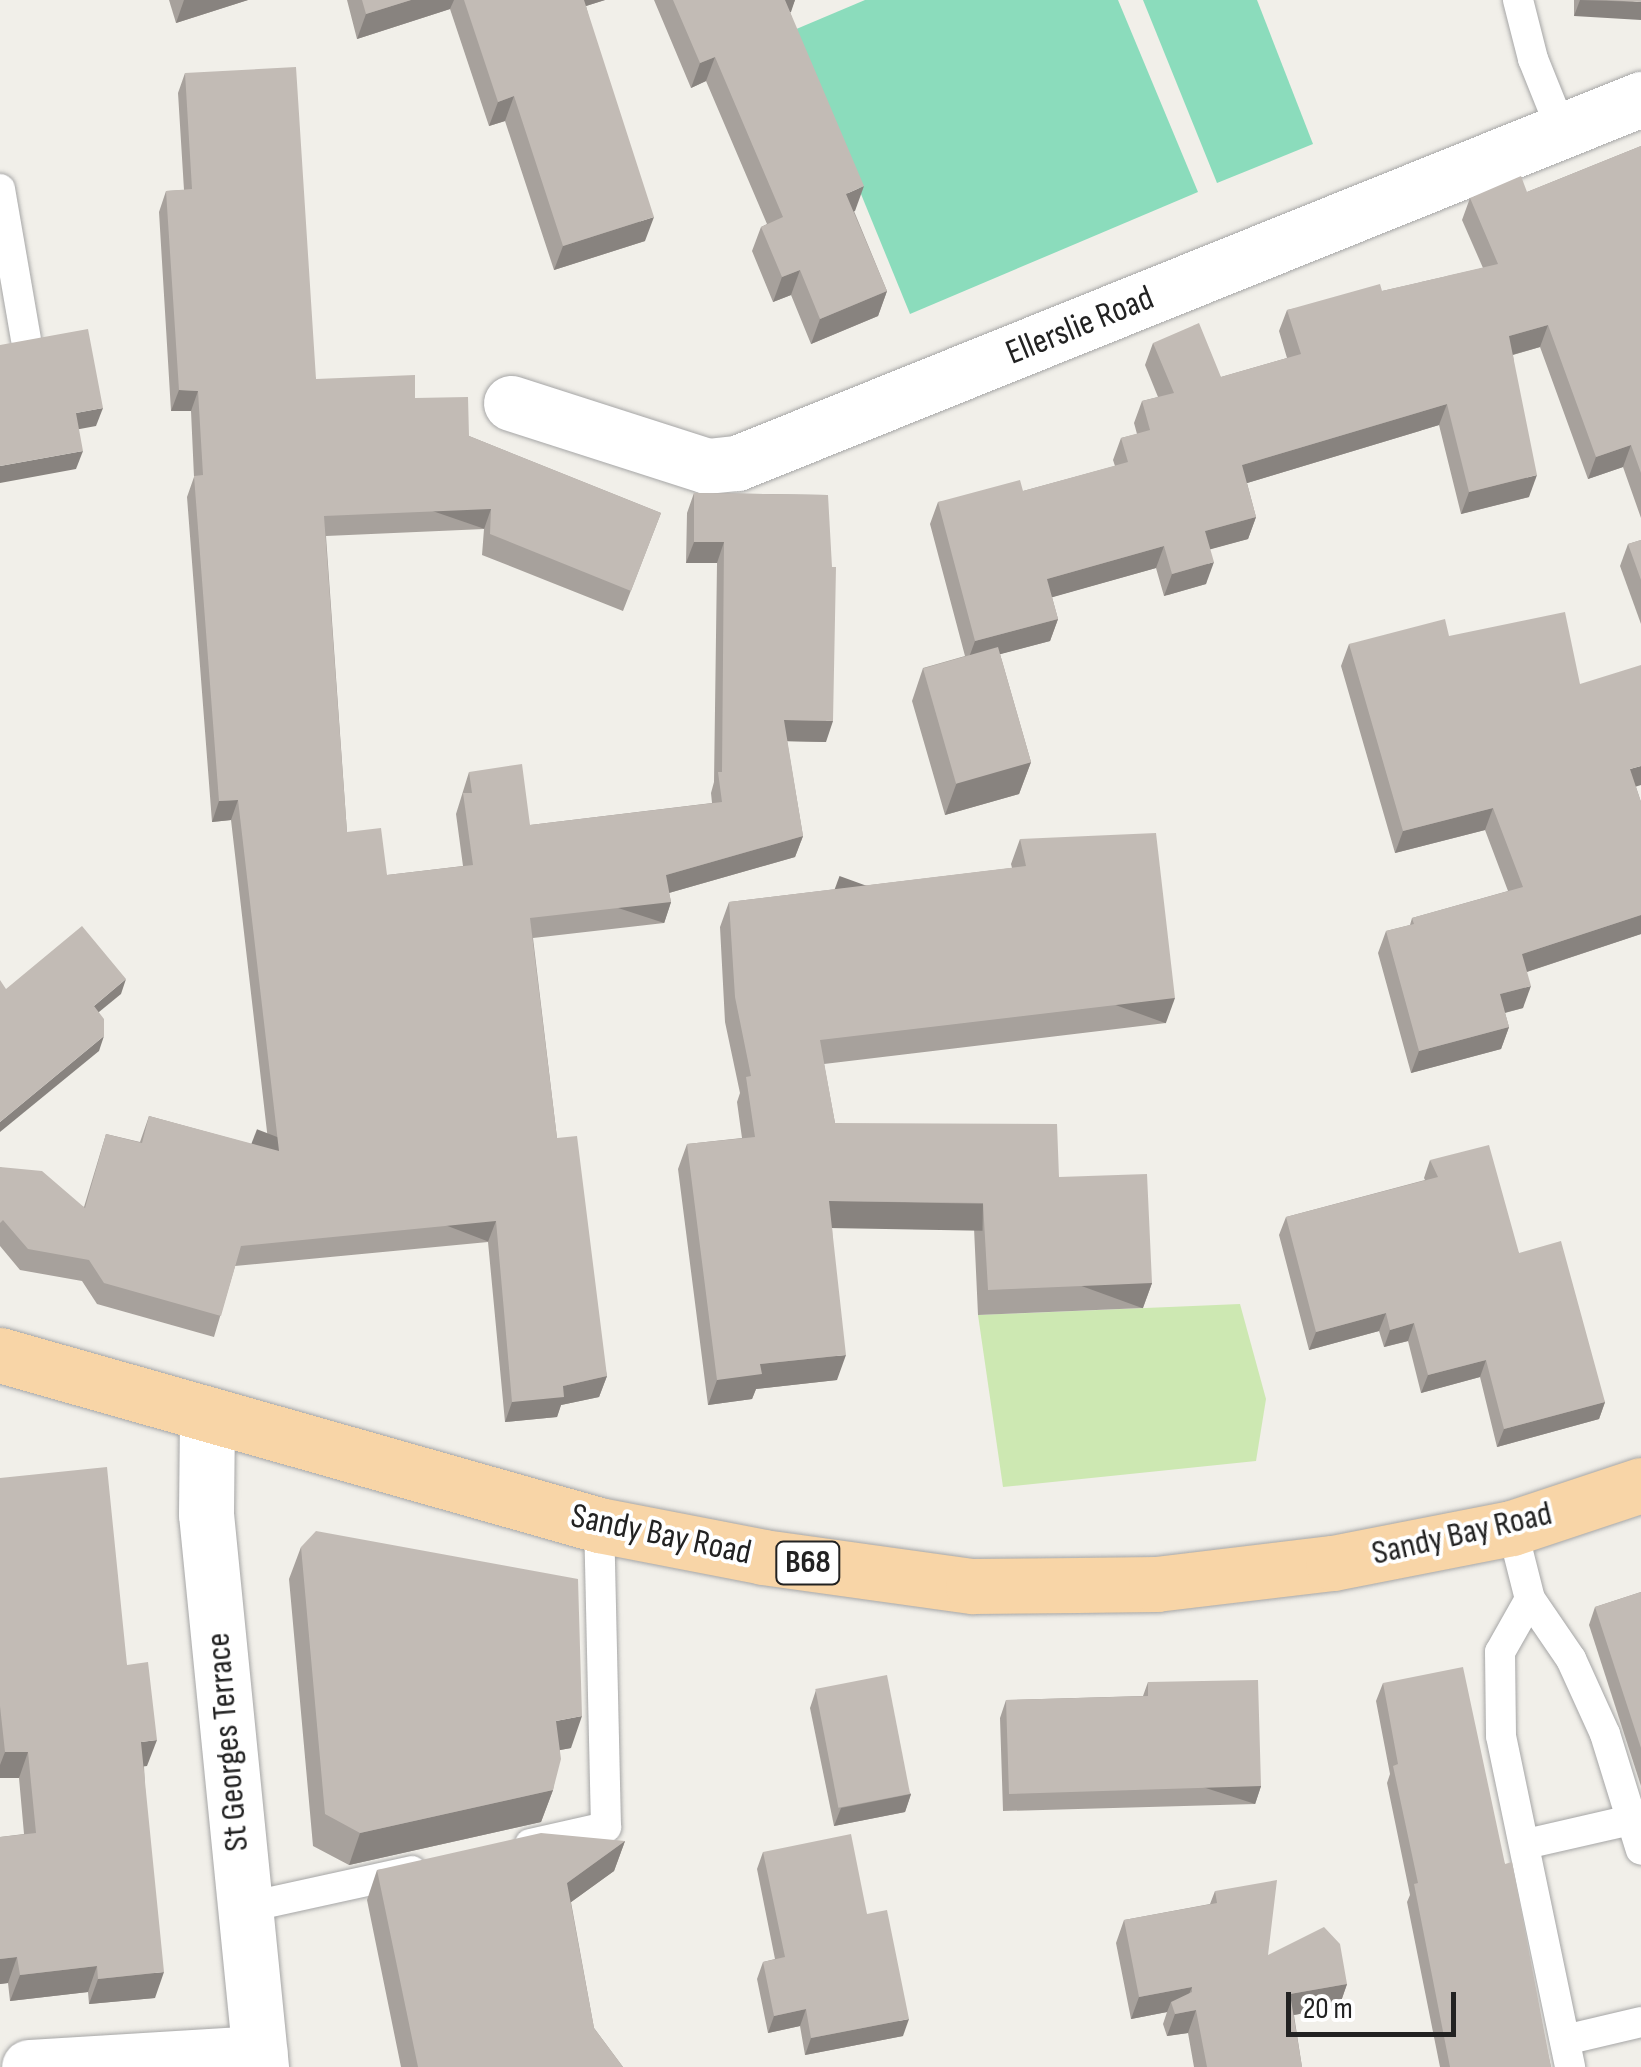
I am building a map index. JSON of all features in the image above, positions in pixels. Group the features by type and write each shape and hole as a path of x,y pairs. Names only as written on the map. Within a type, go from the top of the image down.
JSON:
{"main road":[{"name":"Sandy Bay Road","path":"0,1356 598,1525 763,1557 973,1586 1156,1584 1332,1563 1512,1528 1638,1488"}],"street":[{"name":"Ellerslie Road","path":"511,403 707,466 736,463 1641,99"},
{"name":"St Georges Terrace","path":"208,1417 206,1514 261,2060"},
{"path":"29,2067 261,2060"}],"lane":[{"path":"1518,0 1533,59 1562,131"},
{"path":"0,190 26,339"},
{"path":"508,1849 606,1827 598,1525"},
{"path":"1512,1528 1530,1599 1571,1659 1604,1734 1641,1850"},
{"path":"1530,1599 1500,1652 1501,1736 1567,2054 1641,2022"},
{"path":"1526,1844 1631,1820"},
{"path":"244,1908 450,1862"}],"green space":[{"path":"865,0 1118,0 1198,192 910,314 794,30"},
{"path":"1143,0 1257,0 1313,144 1217,183"},
{"path":"1240,1304 1266,1399 1256,1461 1003,1487 978,1315"}],"building":[{"path":"362,0 411,0 366,14"},
{"path":"464,0 584,0 654,217 563,246 514,96 498,102"},
{"path":"673,0 785,0 864,186 846,194 887,291 820,319 800,270 782,277 761,227 783,217 715,57 700,63"},
{"path":"296,67 316,379 415,375 415,398 468,397 469,436 661,513 631,591 490,534 491,509 324,516 347,832 381,828 387,875 473,865 463,793 472,793 469,772 522,764 530,825 722,802 718,772 722,772 724,542 694,542 694,493 828,495 832,567 836,567 833,721 784,720 803,836 666,875 671,902 530,918 557,1138 577,1136 607,1376 563,1386 564,1397 512,1402 496,1221 241,1246 221,1316 104,1283 89,1260 28,1249 3,1220 0,1223 0,1167 42,1171 85,1208 106,1134 142,1143 149,1116 279,1151 238,800 219,801 194,476 203,475 198,391 179,390 166,191 192,189 185,73"},
{"path":"1641,146 1641,473 1631,445 1596,457 1548,325 1509,336 1537,475 1469,492 1447,404 1242,465 1256,517 1205,531 1214,562 1172,574 1164,546 1047,579 1058,619 975,641 938,502 1020,480 1023,491 1128,462 1121,438 1150,430 1142,401 1174,393 1153,343 1199,323 1221,377 1301,354 1287,310 1380,284 1382,291 1498,264 1470,198 1521,176 1527,192"},
{"path":"88,329 103,408 76,413 83,451 0,466 0,345"},
{"path":"1641,540 1641,580 1628,544"},
{"path":"1565,612 1580,684 1641,665 1641,766 1630,769 1641,802 1641,915 1522,954 1531,986 1500,994 1509,1027 1419,1051 1386,931 1414,924 1412,918 1523,887 1493,808 1403,831 1349,644 1445,619 1449,636"},
{"path":"998,647 1031,762 956,784 923,668"},
{"path":"1156,833 1175,998 820,1040 835,1123 1057,1124 1059,1177 1147,1174 1152,1283 988,1290 983,1203 829,1201 846,1355 760,1364 762,1374 717,1380 687,1144 755,1137 746,1077 751,1076 735,997 729,902 1026,866 1020,839"},
{"path":"82,926 126,979 94,1006 104,1019 104,1036 0,1122 0,980 6,989"},
{"path":"1489,1145 1519,1253 1561,1241 1605,1402 1504,1429 1486,1360 1428,1375 1414,1323 1390,1330 1386,1313 1316,1332 1286,1217 1438,1177 1430,1160"},
{"path":"107,1467 127,1665 148,1662 157,1740 141,1742 164,1972 98,1979 97,1966 20,1975 17,1957 0,1959 0,1837 36,1833 28,1752 5,1752 0,1706 0,1478"},
{"path":"316,1531 578,1579 582,1716 556,1721 561,1759 553,1790 360,1833 325,1814 301,1547"},
{"path":"1641,1592 1641,1748 1595,1607"},
{"path":"1463,1667 1505,1864 1512,1862 1551,2067 1450,2067 1393,1766 1398,1764 1383,1683"},
{"path":"887,1675 910,1794 838,1808 815,1689"},
{"path":"1258,1680 1261,1786 1009,1794 1006,1700 1148,1696 1148,1682"},
{"path":"541,1833 625,1841 567,1883 594,2028 623,2067 418,2067 377,1870"},
{"path":"851,1834 867,1914 887,1910 909,2019 811,2038 806,2009 774,2016 763,1962 785,1957 763,1852"},
{"path":"1277,1880 1268,1955 1324,1927 1340,1944 1347,1984 1290,1994 1302,2067 1207,2067 1196,2010 1175,2014 1171,2002 1192,1992 1192,1987 1139,1997 1124,1920 1217,1903 1215,1891"}]}
